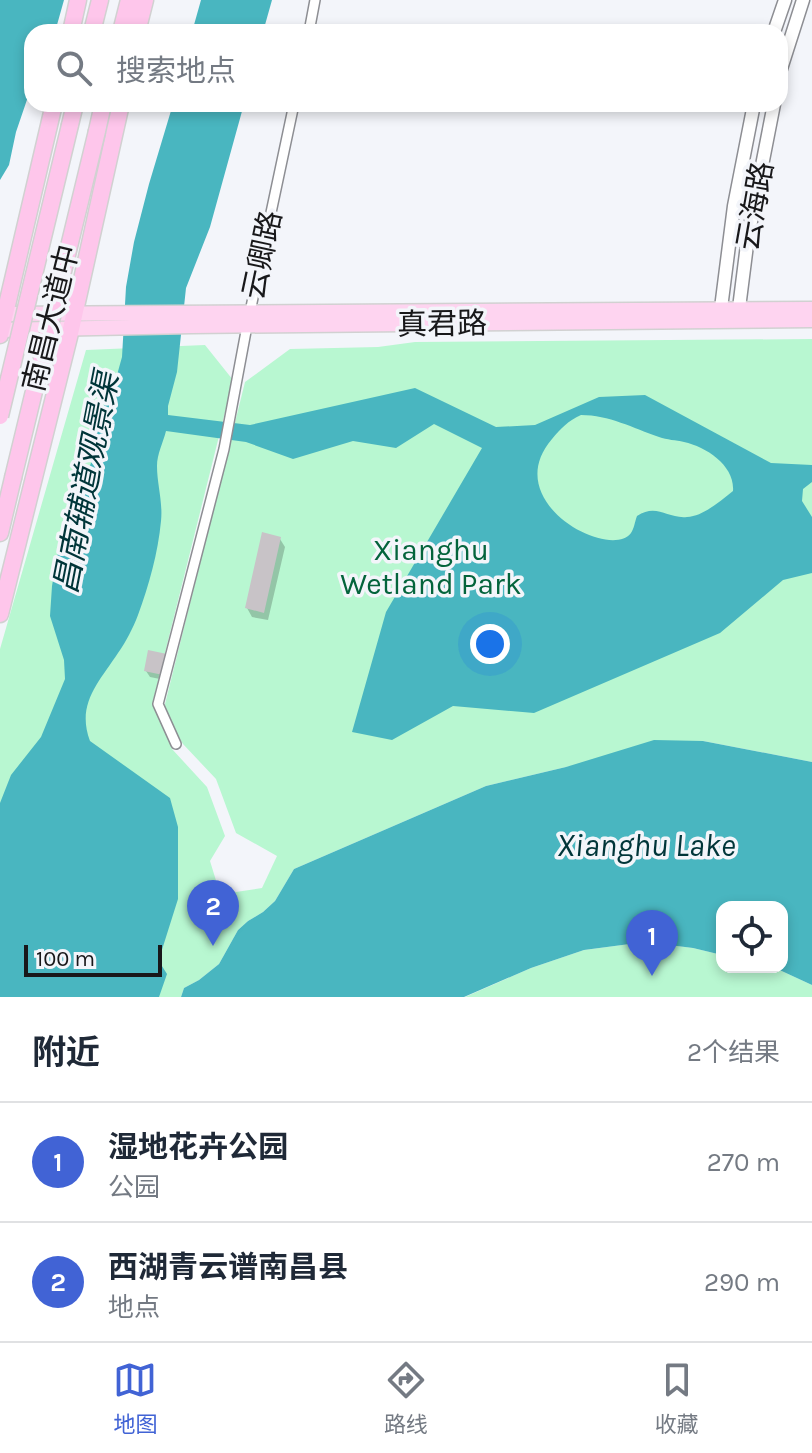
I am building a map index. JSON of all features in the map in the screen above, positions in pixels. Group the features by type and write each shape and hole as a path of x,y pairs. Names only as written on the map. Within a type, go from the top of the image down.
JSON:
{"highway":[{"path":"73,24 78,0"},
{"path":"94,24 100,0"},
{"path":"123,24 129,0"},
{"path":"139,24 145,0"},
{"path":"1,325 52,112"},
{"name":"南昌大道中","path":"0,416 73,112"},
{"name":"南昌大道中","path":"0,533 101,112"},
{"path":"0,614 73,321 119,112"},
{"path":"0,294 16,264"}],"main road":[{"name":"真君路","path":"249,319 721,308 812,309"},
{"name":"真君路","path":"1,325 190,319 812,320"}],"street":[{"path":"310,24 315,0"},
{"path":"777,24 785,0"},
{"path":"788,47 803,0"},
{"name":"云卿路","path":"176,744 158,704 224,449 292,112"},
{"name":"云海路","path":"721,308 734,206 752,112"},
{"name":"云海路","path":"739,308 748,237 772,112"}],"green space":[{"name":"Xianghu Wetland Park","path":"812,339 812,762 703,741 486,786 294,869 275,901 238,930 219,964 184,988 181,997 0,997 0,649 86,350 205,345 233,380 153,701 172,749 207,787 225,836 210,861 218,887 236,892 262,888 277,856 236,833 216,779 183,744 163,712 245,382 290,349 378,347 415,342"},
{"path":"645,942 693,948 716,954 716,973 786,973 812,985 812,997 465,997 531,968 584,950"}],"water":[{"path":"0,0 64,0 57,24 24,24 24,108 9,165 0,180"},
{"path":"201,0 272,0 265,24 194,24"},
{"name":"昌南辅道观景渠","path":"171,112 242,112 210,227 186,288 177,372 168,415 250,425 415,388 496,427 535,425 599,397 645,395 771,463 812,465 812,482 803,489 802,501 812,517 812,573 783,580 720,633 534,713 453,706 392,740 352,732 386,612 482,448 434,424 396,448 353,441 293,459 246,442 166,431 157,462 161,521 149,581 132,630 92,694 86,728 90,741 170,798 178,827 178,899 160,956 160,963 167,974 159,997 0,997 0,803 11,775 41,737 65,679 64,660 50,616 52,586 57,556 91,463 94,429 122,357 126,287 134,242","holes":["581,415 611,420 702,448 724,466 733,491 712,507 693,516 644,512 637,516 631,533 619,540 602,539 583,532 563,520 548,504 539,484 539,462 552,439 572,420"]},
{"name":"Xianghu Lake","path":"654,740 703,741 812,762 812,985 786,973 788,901 716,901 716,954 645,942 584,950 531,968 464,997 181,997 184,988 219,964 238,930 275,901 294,869 486,786 566,767"}],"building":[{"path":"262,532 281,537 264,613 245,608"},
{"path":"148,650 167,654 163,675 144,671"}],"place":[{"name":"西湖青云谱南昌县","path":"213,946"},
{"name":"湿地花卉公园","path":"652,976"}]}
